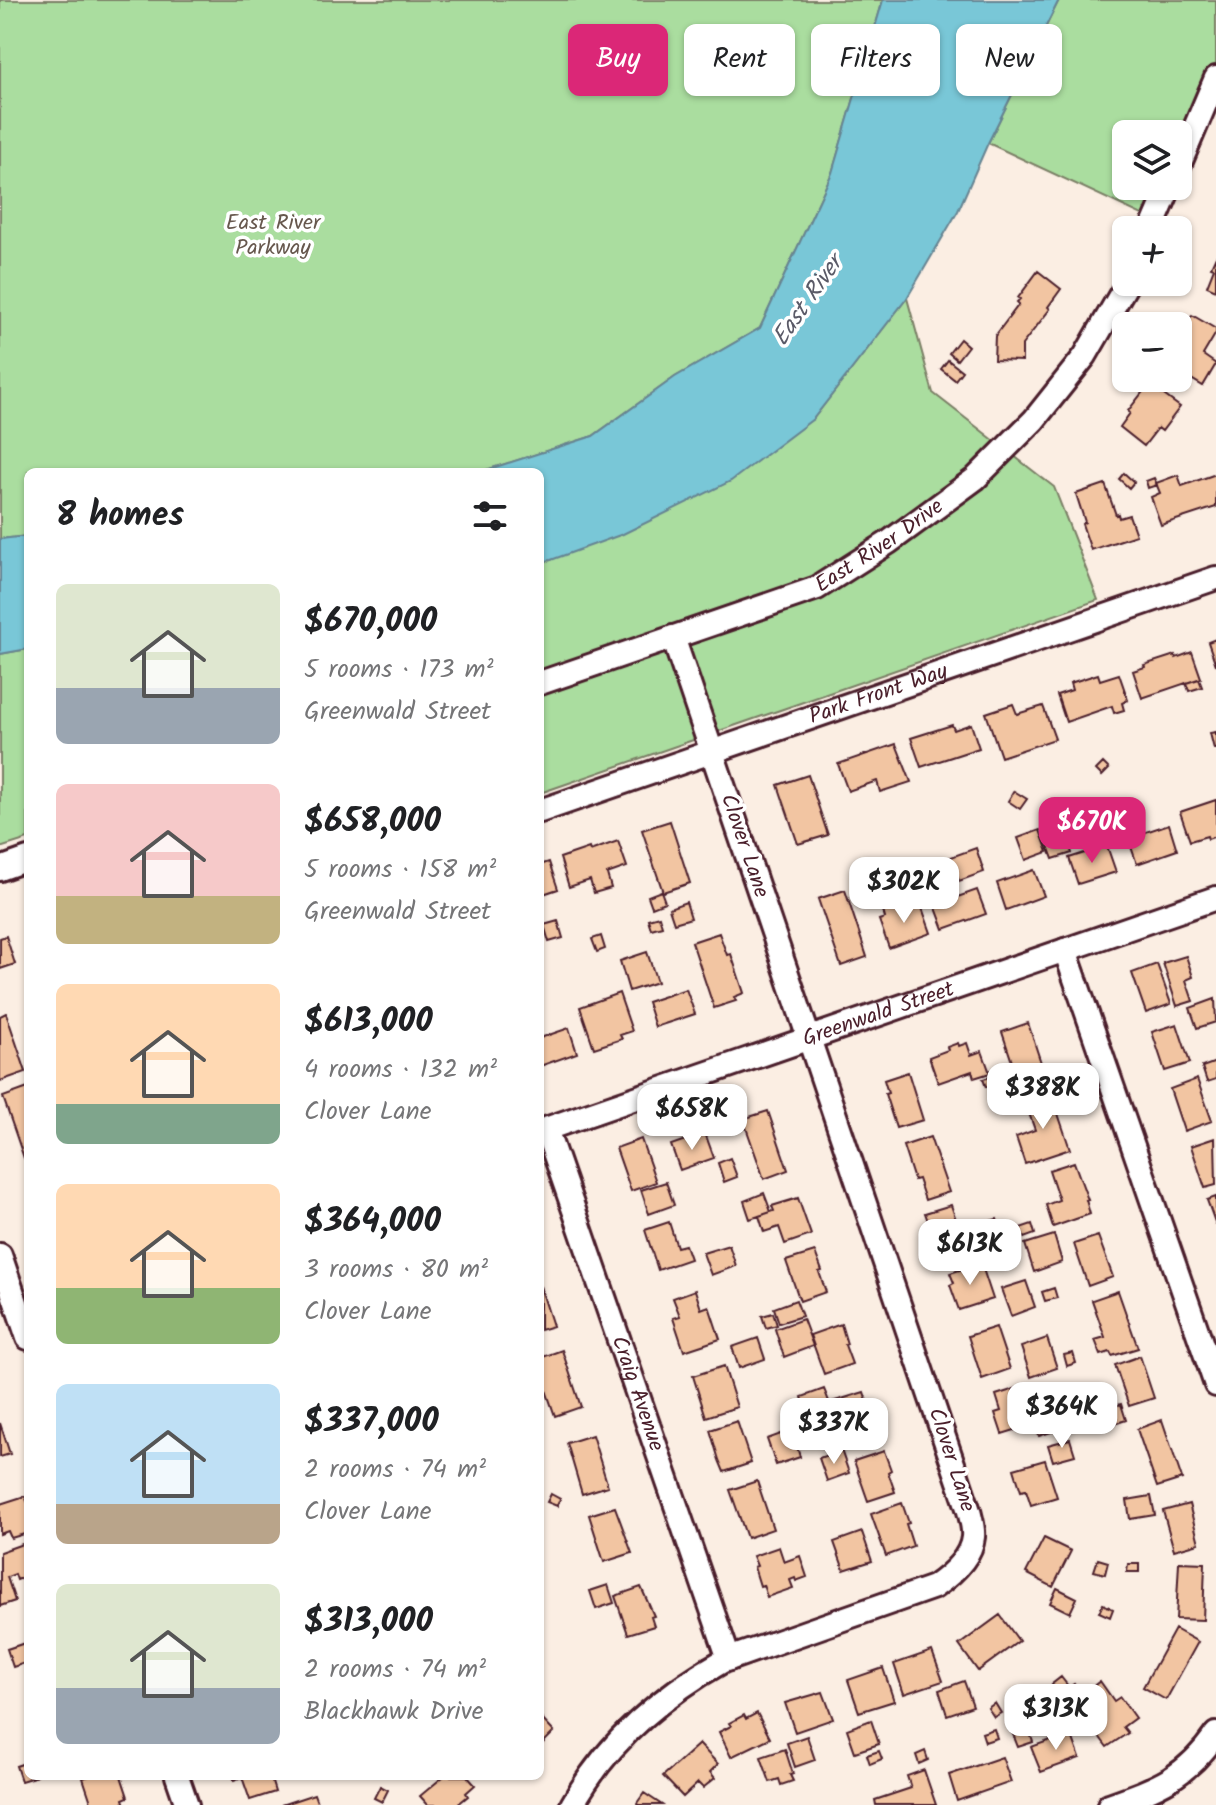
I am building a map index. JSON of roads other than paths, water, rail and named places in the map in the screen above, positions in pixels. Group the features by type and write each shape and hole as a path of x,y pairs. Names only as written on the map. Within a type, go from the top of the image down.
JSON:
{"street":[{"path":"1192,135 1216,78"},
{"name":"East River Drive","path":"544,682 817,588 889,542 975,479 1034,420 1085,356 1120,296"},
{"name":"Park Front Way","path":"544,810 1216,578"},
{"name":"Clover Lane","path":"572,1805 601,1762 646,1713 693,1678 729,1659 934,1587 960,1564 973,1538 969,1511 673,637"},
{"path":"0,869 24,860"},
{"name":"Greenwald Street","path":"544,1130 1216,898"},
{"path":"1065,950 1216,1385"},
{"name":"Craig Avenue","path":"544,1133 729,1659"},
{"path":"0,1255 16,1313"},
{"path":"1109,1805 1157,1788 1181,1774 1216,1734"},
{"path":"178,1780 187,1805"}],"water":[{"name":"East River","path":"883,0 1059,0 1047,24 956,24 956,96 1011,96 958,211 907,298 813,419 731,481 623,534 544,561 544,468 493,468 593,436 675,377 760,328 832,173 855,96 940,96 940,24 876,24"},
{"path":"24,536 24,650 0,654 0,539"}],"park label":[{"name":"East River Parkway","path":"273,236"}]}
